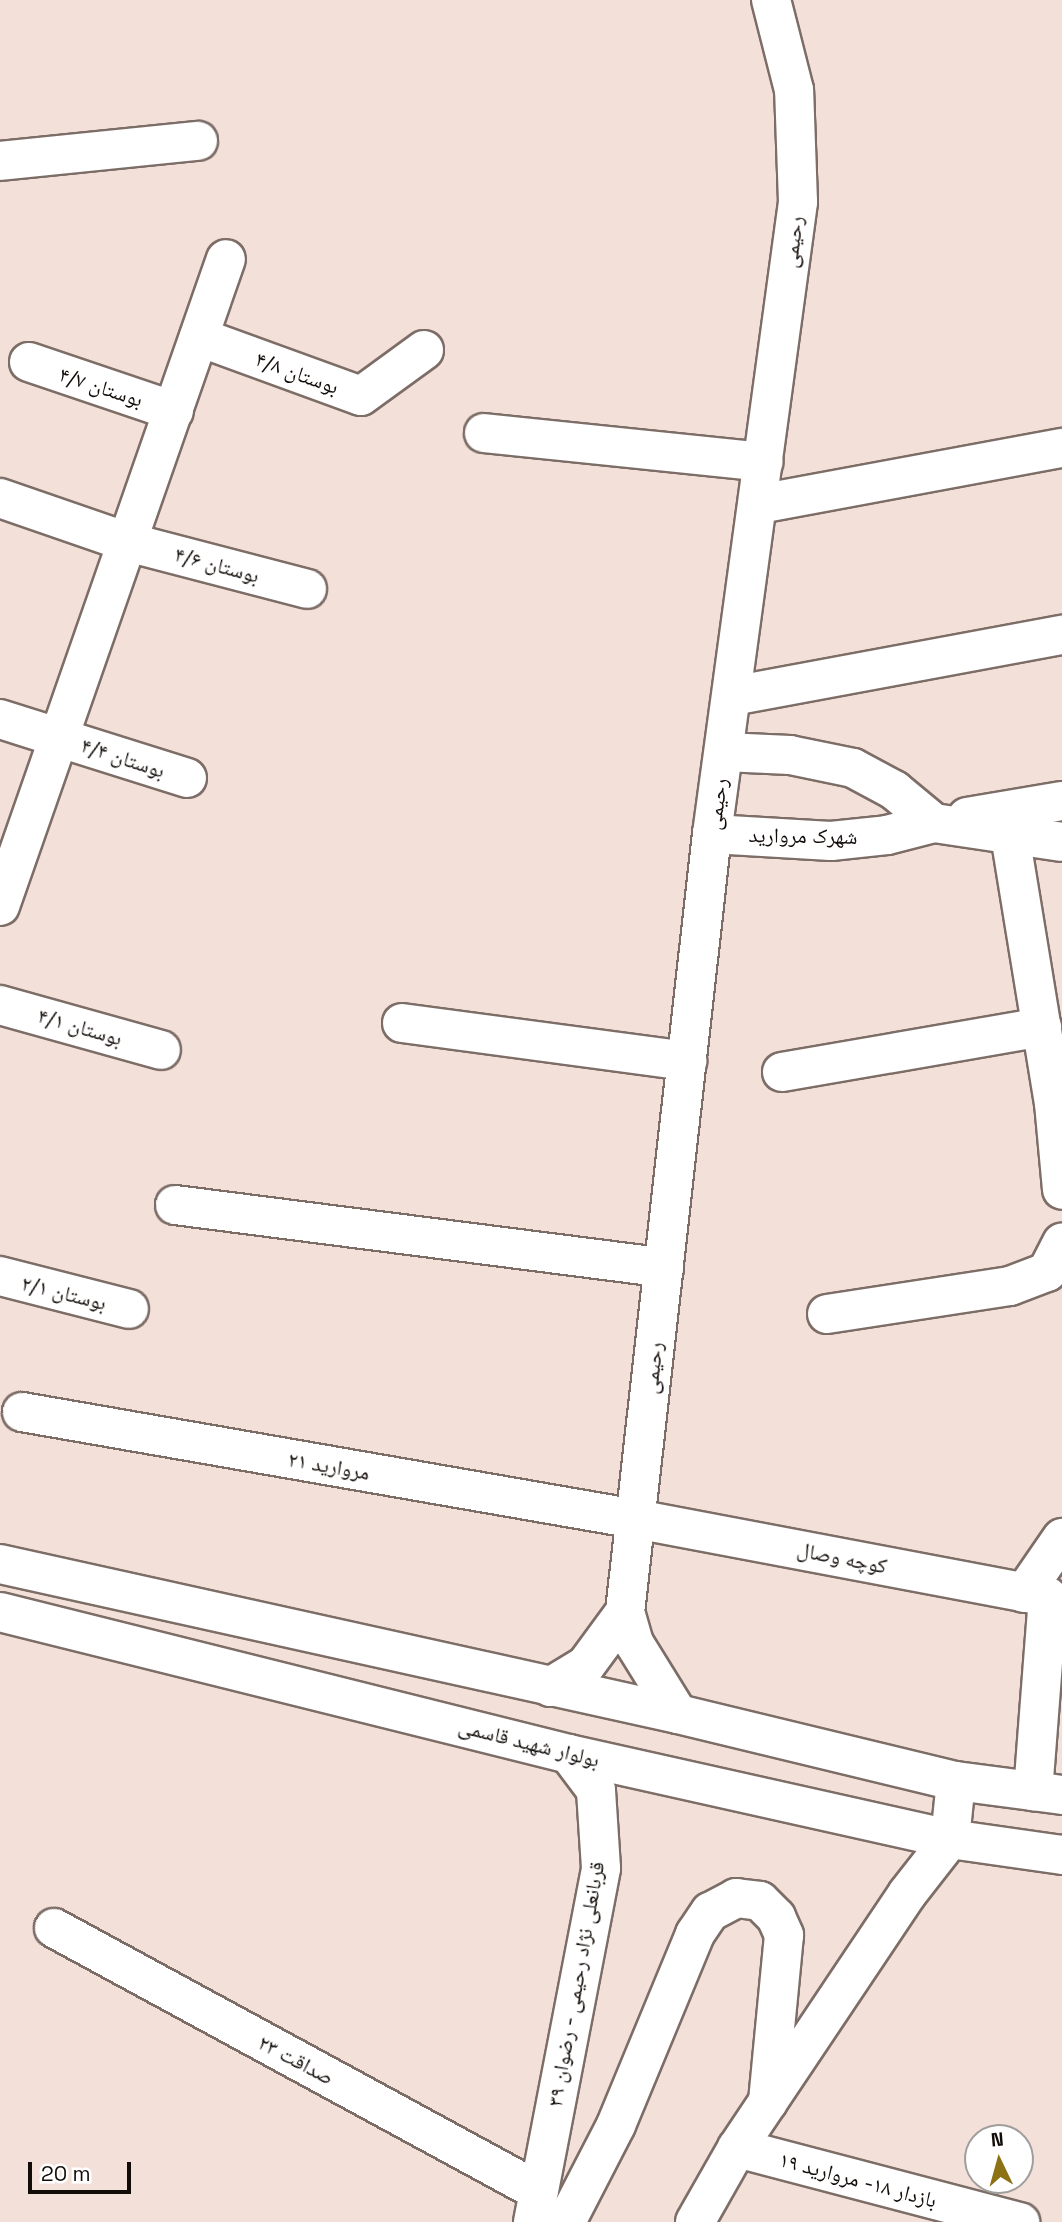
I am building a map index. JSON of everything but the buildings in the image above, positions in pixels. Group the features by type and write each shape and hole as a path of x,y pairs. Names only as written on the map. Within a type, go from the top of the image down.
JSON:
{"street":[{"name":"رحیمی","path":"678,1714 634,1643 625,1612 712,834 759,505 798,202 794,90 771,0"},
{"path":"0,161 198,141"},
{"path":"0,906 226,259"},
{"name":"بوستان ۴/۸","path":"199,337 361,396 424,351"},
{"name":"بوستان ۴/۷","path":"29,362 174,411"},
{"path":"484,433 764,462"},
{"path":"759,505 1062,449"},
{"name":"بوستان ۴/۶","path":"0,498 127,542 307,589"},
{"path":"732,696 1062,635"},
{"name":"بوستان ۴/۴","path":"0,719 187,778"},
{"path":"724,752 790,755 853,768 894,790 934,823 1062,801"},
{"name":"شهرک مروارید","path":"712,834 831,841 934,823 1062,842"},
{"path":"1010,835 1042,1027 1056,1083 1062,1190"},
{"name":"بوستان ۴/۱","path":"0,1004 161,1050"},
{"path":"402,1023 687,1061"},
{"path":"782,1072 1042,1027"},
{"path":"175,1205 664,1268"},
{"path":"827,1314 1010,1286 1048,1272 1062,1243"},
{"name":"بوستان ۲/۱","path":"0,1276 129,1309"},
{"name":"مروارید ۲۱","path":"22,1412 636,1519"},
{"name":"کوچه وصال","path":"636,1519 1036,1595"},
{"path":"0,1564 678,1714 956,1781 1048,1793 1036,1595 1062,1538"},
{"name":"بولوار شهید قاسمی","path":"0,1612 569,1754 950,1839 1062,1855"},
{"name":"رحیمی","path":"550,1687 586,1665 625,1612"},
{"name":"قربانعلی نژاد رحیمی - رضوان ۳۹","path":"535,2206 601,1868 596,1790 569,1754"},
{"path":"695,2222 737,2148 906,1894 950,1839 956,1781"},
{"path":"566,2222 616,2125 695,1934 710,1912 737,1898 760,1901 776,1917 784,1935 768,2102"},
{"name":"صداقت ۲۳","path":"54,1928 535,2206"},
{"name":"بازدار ۱۸- مروارید ۱۹","path":"737,2148 1020,2222"}]}
